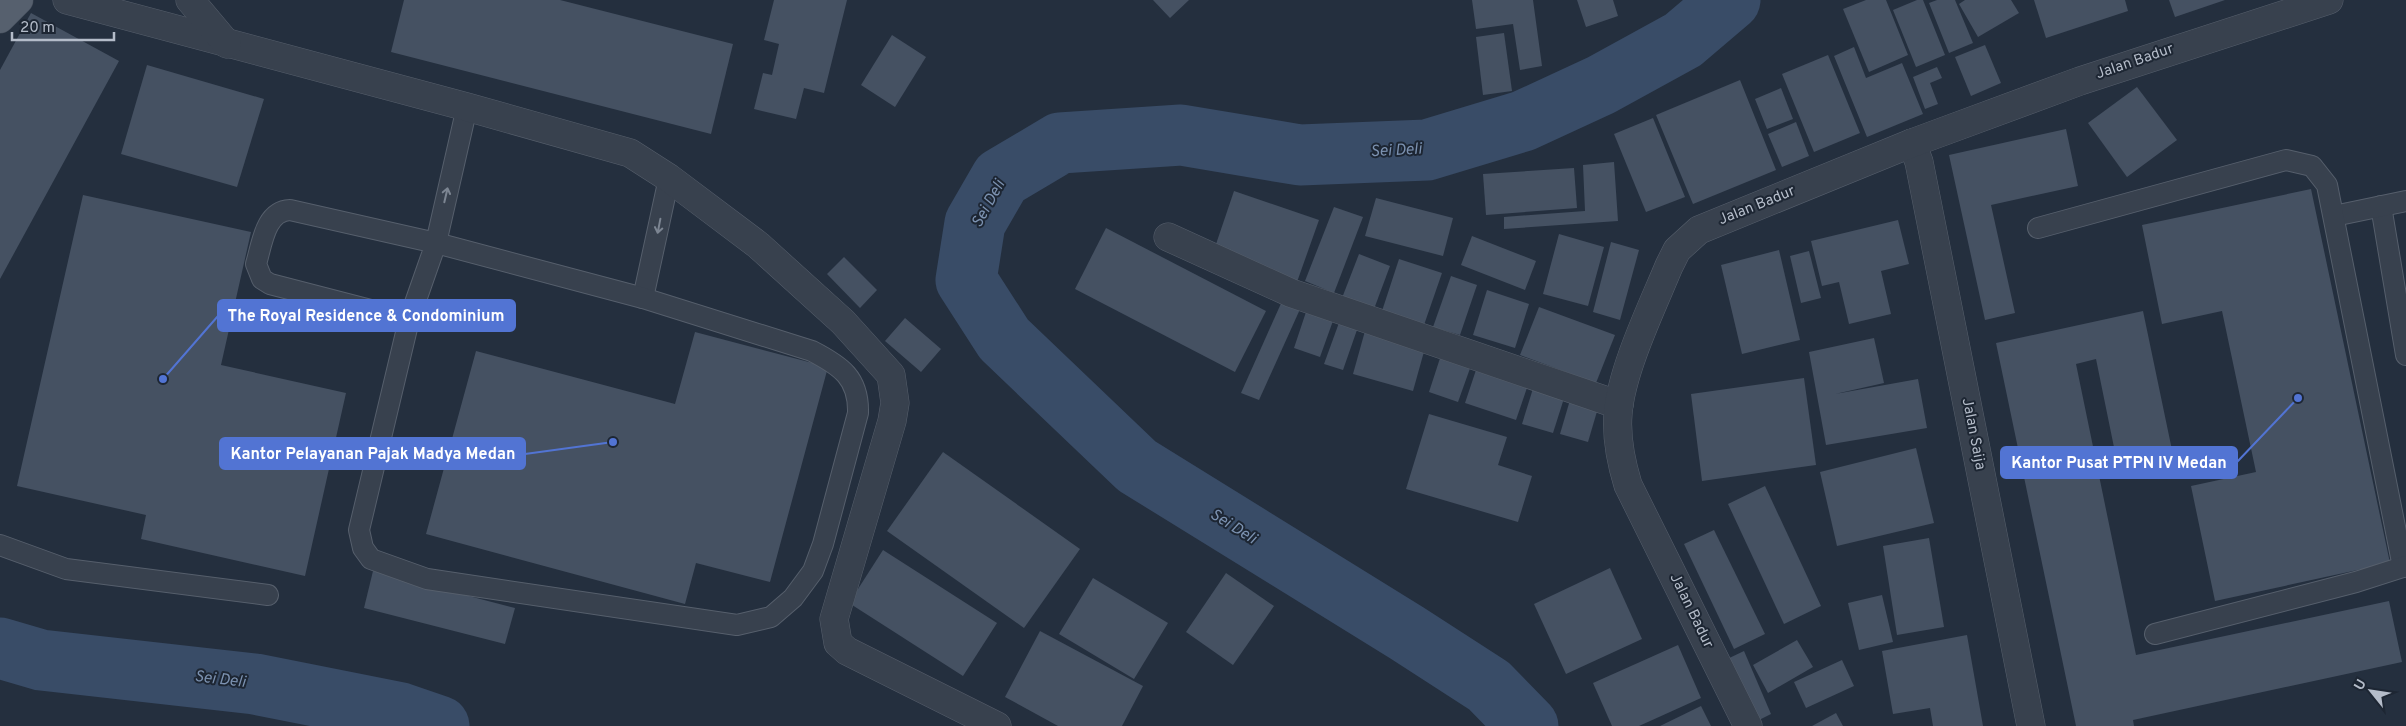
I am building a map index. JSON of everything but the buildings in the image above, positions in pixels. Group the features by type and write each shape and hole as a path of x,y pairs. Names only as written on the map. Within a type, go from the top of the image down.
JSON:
{"main road":[{"path":"0,19 19,0"}],"street":[{"path":"67,0 630,152 669,178 758,245 843,322 891,375 895,403 892,421 834,619 838,643 847,651 997,726"},
{"path":"190,0 227,44"},
{"name":"Jalan Badur","path":"1748,726 1628,485 1622,465 1619,443 1619,405 1636,348 1677,250 1699,230 1912,143 2080,81 2329,0"},
{"name":"Jalan Saija","path":"1912,143 1920,172 2032,726"},
{"path":"1168,237 1291,293 1619,405"}],"lane":[{"path":"409,320 270,284 262,279 256,264 271,218 282,210 290,210 436,243 643,298 812,351 837,364 846,372 858,398 858,413 823,544 813,570 793,598 771,617 737,625 427,579 371,559 363,548 359,530 409,320 436,243 467,107"},
{"path":"2038,228 2286,160 2312,166 2328,185 2404,566 2356,582 2155,634"},
{"path":"643,298 669,178"},
{"path":"2334,216 2406,201"},
{"path":"2381,206 2406,355"},
{"path":"0,545 66,569 268,595"}],"waterway":[{"name":"Sei Deli","path":"1528,726 1489,686 1137,466 1004,339 966,280 975,223 1001,178 1060,143 1181,135 1300,155 1427,150 1523,121 1601,85 1683,40 1730,0"},
{"name":"Sei Deli","path":"0,648 41,660 255,684 401,713 439,726"}],"place":[{"name":"The Royal Residence & Condominium","path":"163,379"},
{"name":"Kantor Pusat PTPN IV Medan","path":"2298,398"},
{"name":"Kantor Pelayanan Pajak Madya Medan","path":"613,442"}]}
